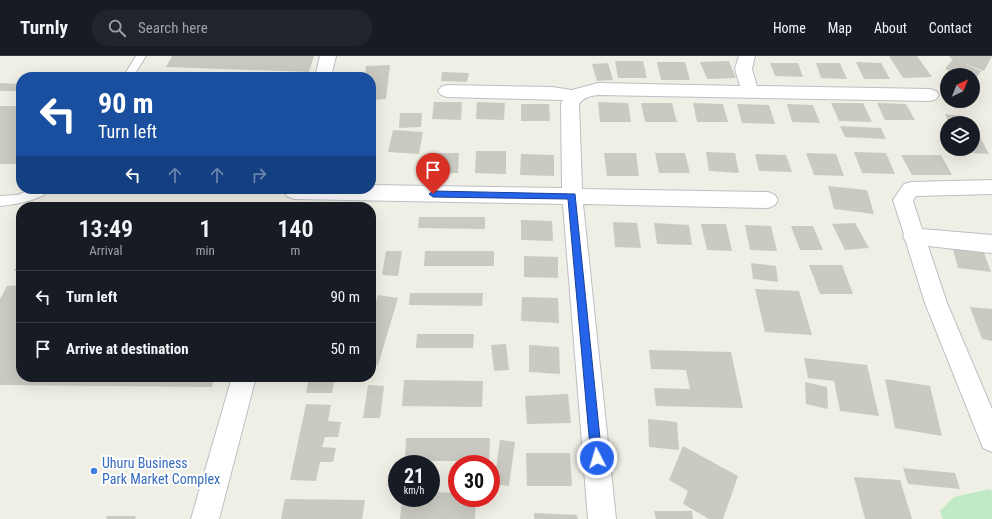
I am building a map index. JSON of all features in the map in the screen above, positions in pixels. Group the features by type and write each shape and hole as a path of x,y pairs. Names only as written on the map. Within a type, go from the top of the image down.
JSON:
{"street":[{"path":"324,72 328,56"},
{"path":"747,56 744,62 744,70 750,91"},
{"path":"448,91 552,93 575,96 586,91 598,89 750,91 930,96"},
{"path":"575,96 570,104 572,196 602,519"},
{"path":"992,187 911,189 903,200 913,236 936,303 992,439"},
{"path":"293,196 572,196 768,200"},
{"path":"913,236 992,244"},
{"path":"205,519 243,382"}],"lane":[{"path":"131,72 141,56"},
{"path":"0,201 8,201 34,194"}],"green space":[{"path":"990,489 992,491 992,519 943,519 940,511 954,497"}],"building":[{"path":"172,56 314,56 309,72 166,67"},
{"path":"889,56 917,56 932,77 903,78"},
{"path":"992,56 984,71 980,68 956,60 974,68 946,68 953,59 949,57"},
{"path":"615,61 643,61 647,78 618,78"},
{"path":"729,61 736,78 707,79 700,62"},
{"path":"657,62 685,62 690,80 661,80"},
{"path":"856,62 881,63 890,79 864,79"},
{"path":"608,63 613,80 597,81 592,64"},
{"path":"770,63 798,63 803,77 775,76"},
{"path":"816,63 840,63 847,79 821,78"},
{"path":"390,65 386,99 376,100 376,72 365,72 366,66"},
{"path":"442,72 469,73 467,82 441,81"},
{"path":"0,83 16,84 16,91 0,91"},
{"path":"434,102 462,102 461,120 432,119"},
{"path":"477,102 505,103 504,120 476,119"},
{"path":"598,102 628,103 631,122 600,122"},
{"path":"641,103 672,103 677,122 645,122"},
{"path":"693,103 723,104 728,122 697,122"},
{"path":"831,103 863,103 872,122 839,121"},
{"path":"877,103 906,104 915,120 885,120"},
{"path":"521,104 549,104 550,121 521,121"},
{"path":"737,104 769,105 775,124 742,123"},
{"path":"787,104 813,105 820,123 792,122"},
{"path":"0,106 16,106 16,164 0,164"},
{"path":"400,113 422,113 421,127 399,128"},
{"path":"945,114 963,116 946,116"},
{"path":"840,126 881,128 886,139 845,137"},
{"path":"393,130 423,132 419,154 388,152"},
{"path":"980,137 989,154 980,153"},
{"path":"476,151 506,151 506,174 475,173"},
{"path":"706,152 735,153 739,173 709,171"},
{"path":"854,152 886,153 895,174 862,173"},
{"path":"428,153 459,153 458,173 426,173"},
{"path":"604,153 636,153 639,176 607,176"},
{"path":"655,153 685,153 690,173 659,173"},
{"path":"806,153 836,154 844,176 814,175"},
{"path":"521,154 554,155 554,176 520,175"},
{"path":"755,154 786,155 792,172 759,171"},
{"path":"901,155 940,155 952,175 912,175"},
{"path":"828,186 867,190 874,214 834,209"},
{"path":"419,217 485,217 485,229 418,228"},
{"path":"521,220 552,221 553,241 521,240"},
{"path":"613,222 637,223 641,248 615,247"},
{"path":"654,223 689,225 692,245 657,244"},
{"path":"855,223 869,248 845,250 832,224"},
{"path":"701,224 726,224 732,251 707,250"},
{"path":"745,225 771,226 777,251 750,250"},
{"path":"791,226 813,226 823,250 800,250"},
{"path":"952,246 983,250 991,272 958,268"},
{"path":"386,251 402,251 398,276 382,275"},
{"path":"425,251 494,251 494,266 424,266"},
{"path":"524,256 558,257 558,278 524,277"},
{"path":"751,263 776,266 778,282 753,279"},
{"path":"809,265 842,265 853,294 820,294"},
{"path":"16,285 16,382 213,382 212,387 0,385 0,299 7,286"},
{"path":"755,289 799,291 812,335 765,332"},
{"path":"410,293 483,293 482,306 409,305"},
{"path":"378,295 398,298 378,365 376,365 376,301"},
{"path":"522,297 558,298 559,323 521,321"},
{"path":"970,307 992,309 992,341 982,339"},
{"path":"417,334 474,334 473,348 416,348"},
{"path":"506,344 509,370 494,371 491,345"},
{"path":"529,345 559,347 560,374 529,372"},
{"path":"649,350 731,352 743,408 656,406 654,388 690,389 686,370 651,369"},
{"path":"804,358 867,365 879,416 840,411 834,381 808,378"},
{"path":"885,379 930,386 942,436 895,428"},
{"path":"404,380 483,381 482,407 402,406"},
{"path":"308,382 334,382 332,393 306,393"},
{"path":"805,382 827,387 828,409 806,404"},
{"path":"368,385 384,386 380,418 363,418"},
{"path":"568,394 571,423 527,424 525,396"},
{"path":"306,404 331,405 328,421 341,422 338,437 325,437 322,447 336,448 333,462 320,462 316,481 290,480"},
{"path":"648,419 677,422 679,450 649,447"},
{"path":"406,438 490,438 489,455 448,455 448,461 440,461 440,455 405,455"},
{"path":"500,440 515,442 509,486 500,485 500,455 498,455"},
{"path":"683,446 738,476 723,519 709,519 683,504 688,491 669,480"},
{"path":"526,453 570,453 572,486 527,486"},
{"path":"903,468 955,473 960,489 908,484"},
{"path":"854,477 900,480 912,519 865,519"},
{"path":"440,492 448,493 448,507 476,507 475,519 400,519 401,507 440,507"},
{"path":"285,499 365,500 362,519 281,519"},
{"path":"654,511 692,511 693,519 656,519"},
{"path":"534,513 577,515 578,519 534,519"},
{"path":"107,516 136,516 135,519 106,519"}],"place":[{"name":"Uhuru Business Park Market Complex","path":"94,471"}],"route":[{"path":"433,194 572,196 597,458"}]}
